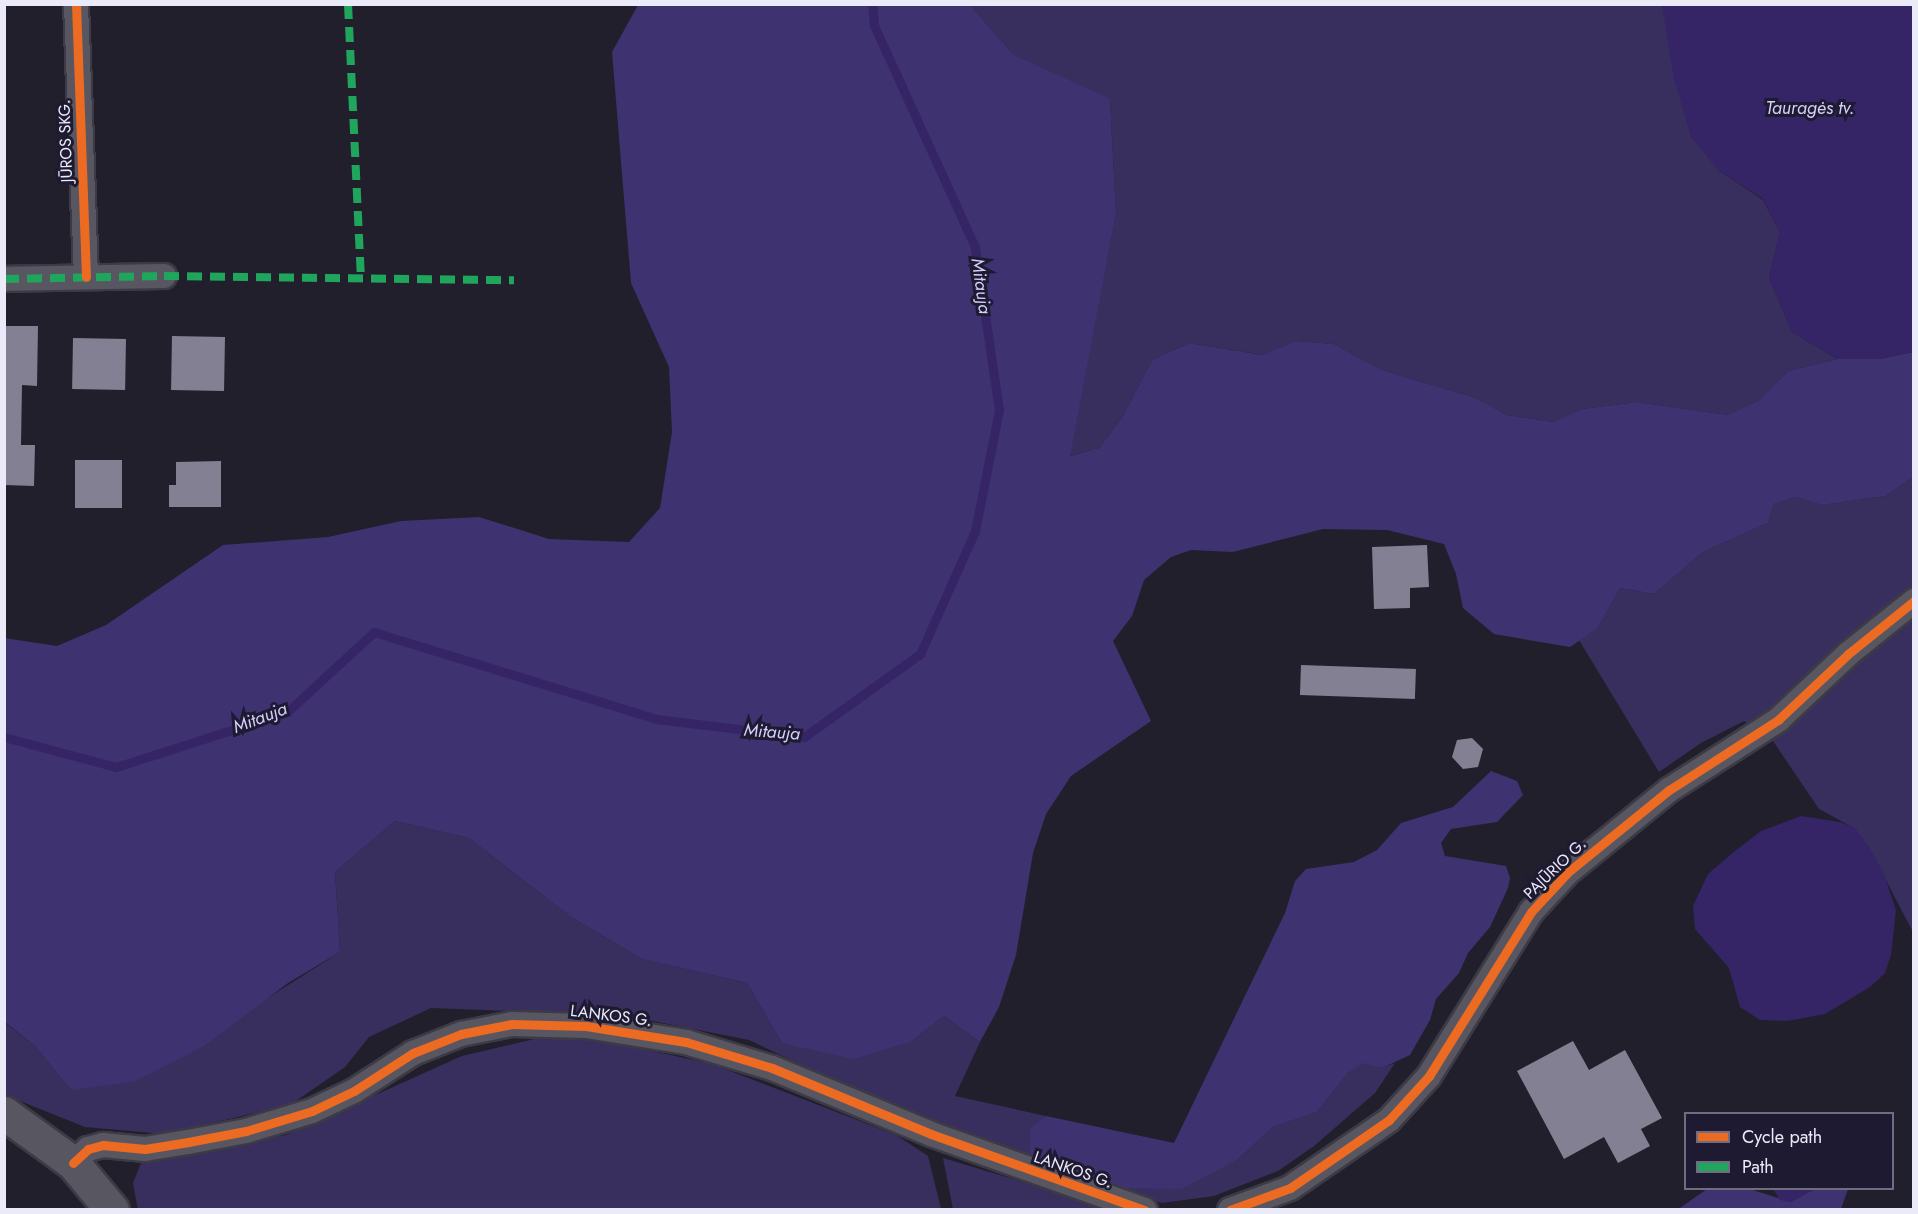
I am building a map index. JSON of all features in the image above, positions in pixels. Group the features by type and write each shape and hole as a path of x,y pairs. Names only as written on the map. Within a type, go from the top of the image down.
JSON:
{"main road":[{"path":"4,1113 73,1163 112,1209"}],"street":[{"name":"JŪROS SKG.","path":"76,4 86,277"},
{"path":"4,279 164,276"},
{"name":"PAJŪRIO G.","path":"1230,1209 1290,1188 1389,1120 1429,1076 1531,912 1568,872 1669,790 1778,720 1848,654 1914,601"},
{"name":"LANKOS G.","path":"73,1163 88,1149 96,1147 145,1149 188,1142 246,1131 312,1111 354,1091 413,1053 461,1034 512,1024 586,1026 686,1042 771,1068 974,1150 1145,1209"}],"shaded area":[{"path":"638,5 970,5 1013,54 1110,99 1116,214 1070,456 1099,448 1123,416 1152,360 1189,343 1263,355 1296,341 1334,344 1382,370 1476,398 1507,415 1553,422 1582,409 1637,402 1728,415 1759,400 1788,371 1837,359 1879,359 1913,352 1913,477 1886,496 1822,505 1795,497 1774,504 1768,523 1703,552 1654,594 1620,588 1598,628 1570,647 1494,634 1463,608 1456,574 1444,544 1387,530 1323,529 1233,552 1191,550 1171,557 1144,580 1132,616 1113,641 1151,721 1071,776 1046,814 1033,853 1016,955 999,1007 980,1042 944,1016 912,1041 853,1059 782,1043 747,983 642,959 571,917 469,838 395,821 335,872 340,952 288,983 204,1046 135,1081 71,1090 35,1046 5,1022 4,638 57,646 106,625 223,545 328,537 401,521 479,517 549,539 629,542 660,508 672,432 669,367 631,283 612,52"},
{"path":"970,5 1662,5 1718,170 1763,200 1780,232 1769,278 1792,332 1837,359 1788,371 1759,400 1728,415 1637,402 1582,409 1553,422 1507,415 1476,398 1382,370 1334,344 1296,341 1264,355 1189,343 1152,360 1123,416 1099,448 1069,456 1116,214 1110,100 1013,54"},
{"path":"1913,477 1913,932 1868,846 1854,828 1819,809 1773,741 1744,721 1701,743 1659,772 1579,640 1598,628 1620,588 1654,594 1703,552 1768,523 1774,504 1795,497 1822,505 1886,496"},
{"path":"1491,771 1517,781 1523,795 1497,822 1451,829 1441,843 1445,856 1506,866 1510,878 1508,888 1490,927 1468,953 1459,973 1436,999 1430,1020 1410,1055 1382,1068 1363,1063 1348,1073 1317,1112 1273,1127 1237,1160 1181,1189 1117,1188 1030,1160 1030,1128 1046,1116 1174,1143 1285,913 1295,881 1306,869 1354,862 1377,850 1401,823 1453,807"},
{"path":"395,821 469,838 571,917 642,959 747,983 782,1043 912,1041 944,1016 980,1042 955,1096 1046,1116 1030,1129 1030,1160 842,1084 749,1040 623,1015 431,1008 369,1037 345,1067 290,1105 164,1134 85,1127 5,1095 4,1022 35,1046 71,1090 252,1008 340,952 335,872"},
{"path":"583,1036 712,1064 896,1135 928,1156 941,1209 138,1210 133,1183 143,1158 286,1135 462,1056 543,1037"},
{"path":"1363,1062 1382,1068 1395,1063 1375,1093 1314,1146 1278,1171 1214,1196 1162,1203 1117,1188 1209,1172 1237,1160 1273,1127 1317,1112 1348,1073"},
{"path":"943,1158 1079,1199 1110,1209 953,1209"},
{"path":"1706,1190 1753,1190 1790,1202 1813,1190 1848,1190 1841,1209 1677,1210"}],"water":[{"name":"Tauragės tv.","path":"1662,5 1913,5 1913,352 1879,359 1837,359 1792,332 1769,278 1780,232 1763,199 1718,170 1691,137 1674,79"},
{"path":"1801,816 1840,822 1855,828 1868,846 1882,869 1896,910 1891,955 1885,973 1870,987 1825,1014 1788,1021 1760,1020 1740,1007 1729,968 1695,929 1693,906 1708,874 1735,851 1761,831"},
{"path":"1774,1190 1813,1190 1790,1202 1780,1200"}],"building":[{"path":"4,326 38,326 37,386 22,385 21,445 35,445 34,486 4,485"},
{"path":"172,336 225,337 224,391 171,390"},
{"path":"73,338 126,339 125,390 72,389"},
{"path":"75,460 122,460 122,508 75,508"},
{"path":"221,461 221,507 169,507 169,485 176,485 176,462"},
{"path":"1427,545 1429,587 1410,588 1410,608 1374,609 1372,547"},
{"path":"1301,665 1416,669 1415,699 1300,695"},
{"path":"1472,738 1483,749 1478,767 1463,769 1452,757 1457,740"},
{"path":"1573,1041 1589,1070 1625,1050 1662,1118 1641,1129 1650,1146 1618,1163 1604,1137 1564,1159 1517,1071"}],"waterway":[{"name":"Mitauja","path":"4,737 116,767 287,712 374,632 656,719 804,737 920,654 975,531 999,410 975,247 874,25 872,4"}],"marked path":[{"path":"348,4 361,278"},
{"path":"4,279 164,276 514,280"}],"cycle path":[{"path":"76,4 86,277"},
{"path":"1230,1210 1290,1188 1389,1120 1429,1076 1531,912 1568,872 1669,790 1778,720 1848,654 1914,601"},
{"path":"73,1163 88,1149 103,1145 145,1149 246,1131 312,1111 354,1091 413,1053 461,1034 512,1024 586,1026 686,1042 772,1068 931,1134 1145,1210"}]}
